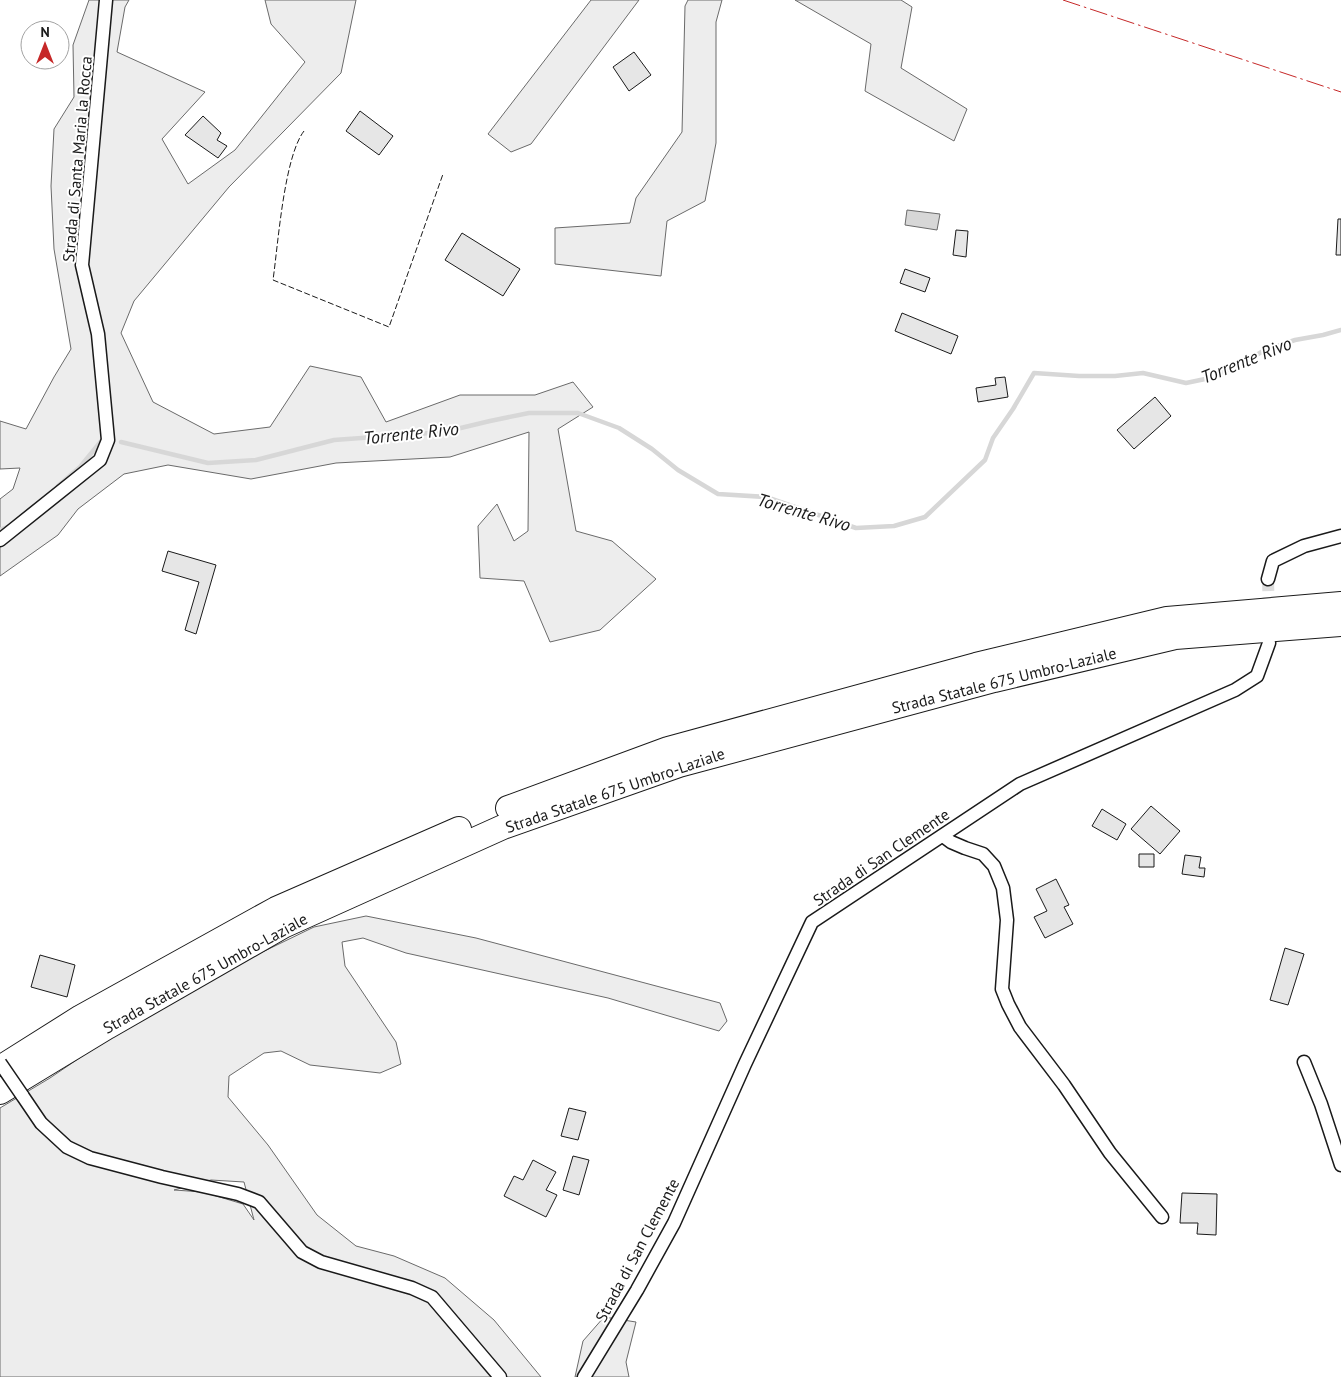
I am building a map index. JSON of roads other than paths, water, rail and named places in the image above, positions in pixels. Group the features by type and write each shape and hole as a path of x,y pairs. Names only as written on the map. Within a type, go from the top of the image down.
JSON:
{"highway":[{"name":"Strada Statale 675 Umbro-Laziale","path":"0,1068 80,1017 276,909 502,811 668,749 976,665 1167,619 1341,604"},
{"name":"Strada Statale 675 Umbro-Laziale","path":"11,1094 107,1027 283,926 503,827 679,765 994,680 1175,637 1341,624"}],"street":[{"name":"Strada di Santa Maria la Rocca","path":"0,540 100,460 108,440 98,334 82,266 106,0"},
{"path":"1268,579 1273,561 1304,546 1341,536"},
{"name":"Strada di San Clemente","path":"584,1377 637,1290 674,1223 745,1064 812,922 1020,784 1235,690 1257,676 1269,643"},
{"path":"942,836 951,842 983,854 994,866 1003,888 1007,920 1002,989 1008,1004 1020,1027 1064,1084 1110,1153 1162,1217"},
{"path":"1304,1062 1321,1104 1341,1165"},
{"path":"0,1063 11,1094 67,1147 90,1158 238,1194 259,1202 302,1252 321,1262 412,1288 432,1297 500,1377"}],"waterway":[{"name":"Torrente Rivo","path":"121,442 208,463 256,460 334,440 444,432 529,413 578,413 619,428 652,449 678,470 718,494 766,497 856,528 894,526 925,517 985,460 993,438 1034,373 1079,376 1115,376 1143,373 1186,383 1210,378 1245,362 1263,351 1295,340 1341,330"},
{"name":"Torrente Rivo","path":"58,486 80,467 102,440"},
{"name":"Torrente Rivo","path":"0,530 10,526"}],"tunnel":[{"path":"1268,579 1269,616"}]}
